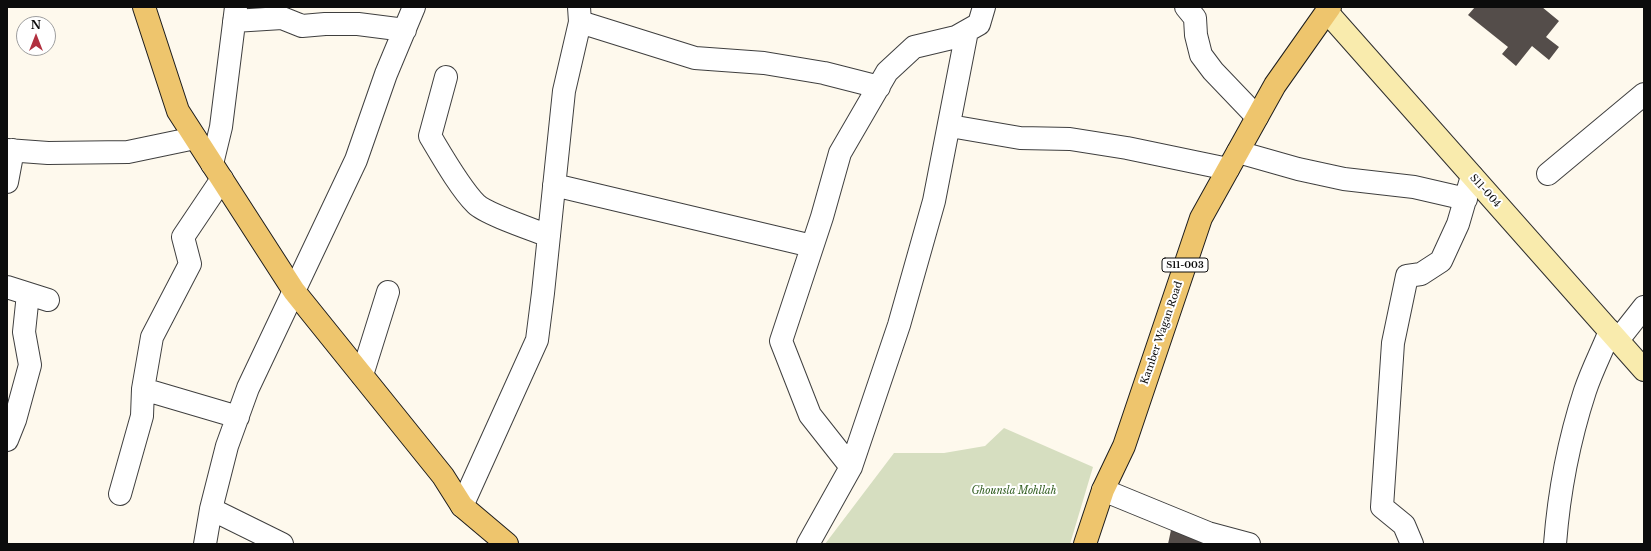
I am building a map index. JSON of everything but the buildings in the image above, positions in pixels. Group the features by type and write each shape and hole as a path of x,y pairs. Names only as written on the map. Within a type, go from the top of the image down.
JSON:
{"main road":[{"path":"144,7 178,111 294,291 443,476 462,506 507,544"},
{"name":"Kamber Wagan Road","path":"1084,544 1103,490 1124,446 1201,218 1275,85 1329,10"}],"street":[{"path":"205,544 211,509 227,446 248,388 356,160 386,74 414,7"},
{"path":"851,467 810,415 781,341 840,153 888,72 914,47 956,37 979,24 984,7"},
{"path":"1187,7 1195,18 1196,35 1201,55 1213,71 1257,117"},
{"name":"S11-004","path":"1329,10 1472,176 1644,370"},
{"path":"120,494 142,416 143,389 152,337 190,264 183,237 217,172 235,14 282,18 302,26 358,24 404,30"},
{"path":"462,506 537,340 564,91 580,14 695,58 787,67 824,73 879,87"},
{"path":"808,544 851,467 899,325 934,201 950,126 967,31"},
{"path":"446,77 430,136 447,164 477,205 505,219 549,236"},
{"path":"1548,174 1644,94"},
{"path":"950,126 1020,138 1070,140 1298,169 1344,179 1414,187 1466,198"},
{"path":"7,182 10,150 48,153 128,152 195,138"},
{"path":"1412,544 1404,525 1382,507 1392,343 1407,276 1421,274 1441,261 1458,224 1472,176"},
{"path":"554,185 812,246"},
{"path":"7,287 38,297 24,332 30,365 7,440"},
{"path":"362,375 388,292"},
{"path":"1555,544 1557,520 1568,453 1585,390 1614,336 1644,307"},
{"path":"143,389 238,417"},
{"path":"1103,490 1208,533 1249,544"},
{"path":"211,509 282,544"}],"green space":[{"name":"Ghounsla Mohllah","path":"1004,428 1093,467 1070,544 825,544 894,453 944,453 985,446"}]}
